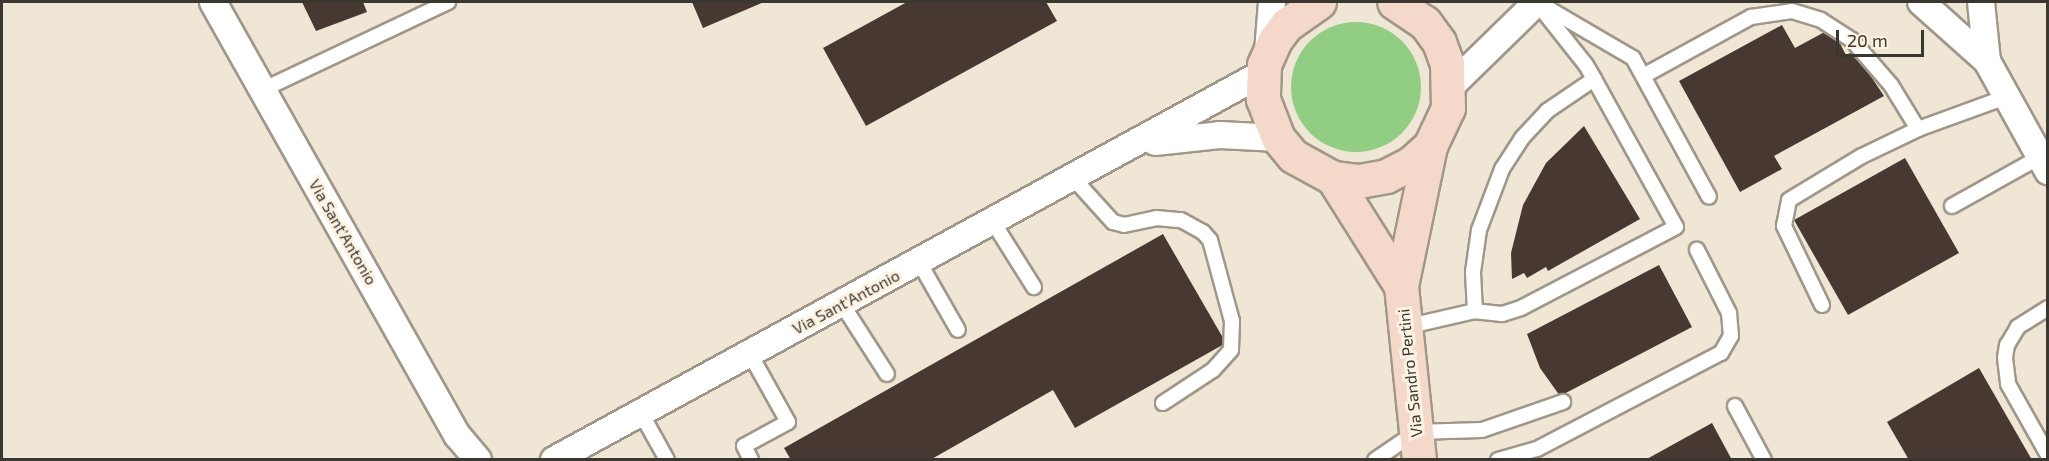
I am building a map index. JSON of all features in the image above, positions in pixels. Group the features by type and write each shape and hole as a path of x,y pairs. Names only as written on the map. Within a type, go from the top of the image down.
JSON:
{"main road":[{"path":"1299,4 1265,65 1263,99 1278,138 1293,156 1333,178 1359,181 1386,176 1410,164 1430,146 1448,108 1450,87 1439,42 1409,4"},
{"name":"Via Sandro Pertini","path":"1418,446 1401,286 1430,146"},
{"name":"Via Sandro Pertini","path":"1333,178 1401,286"}],"street":[{"name":"Via Sant'Antonio","path":"213,2 458,436 478,459"},
{"path":"1450,87 1536,2"},
{"path":"1921,2 1987,61 2044,164"},
{"path":"1981,2 1987,61"},
{"name":"Via Sant'Antonio","path":"554,459 1074,179 1137,144 1265,65"},
{"name":"Via Sant'Antonio","path":"1137,144 1220,135 1278,138"}],"lane":[{"path":"262,90 448,2"},
{"path":"1536,2 1624,51 1645,75 1709,197"},
{"path":"1406,327 1475,311 1502,314 1521,308 1676,227 1594,79 1536,2"},
{"path":"1645,75 1751,17 1792,11 1821,20 1851,40 1891,85 1918,129"},
{"path":"1475,311 1473,272 1479,230 1502,169 1522,138 1547,111 1594,79"},
{"path":"1822,305 1786,232 1785,211 1789,200 1852,161 1918,129 2006,97"},
{"path":"1952,206 2044,164"},
{"path":"1074,179 1113,222 1124,225 1156,218 1181,220 1203,232 1210,240 1232,321 1231,350 1213,370 1163,403"},
{"path":"993,222 1034,287"},
{"path":"1498,459 1537,448 1721,353 1731,336 1729,313 1697,250"},
{"path":"919,262 958,330"},
{"path":"842,304 887,374"},
{"path":"2048,308 2018,327 2007,345 2005,358 2008,384 2048,455"},
{"path":"750,354 788,422 744,446 751,459"},
{"path":"1375,459 1482,430 1563,402"},
{"path":"1735,406 1764,459"},
{"path":"641,413 667,459"}],"green space":[{"path":"1356,22 1381,27 1402,41 1416,62 1421,87 1416,112 1402,133 1381,147 1356,152 1331,147 1310,133 1296,112 1291,87 1296,62 1310,41 1331,27"}],"building":[{"path":"302,2 363,2 367,12 316,31"},
{"path":"692,2 764,2 703,28"},
{"path":"907,2 1046,2 1057,21 866,126 823,48"},
{"path":"1782,25 1795,48 1832,28 1846,55 1854,51 1884,96 1774,156 1782,169 1740,192 1679,81"},
{"path":"1584,126 1640,219 1548,271 1546,267 1527,278 1524,273 1512,279 1511,253 1523,205 1546,163"},
{"path":"1905,158 1959,253 1848,315 1794,220"},
{"path":"1163,234 1226,343 1075,428 1053,390 930,460 791,460 784,448"},
{"path":"1659,265 1692,327 1560,396 1540,368 1527,334"},
{"path":"1979,368 2032,460 1909,460 1887,422"},
{"path":"1712,423 1732,460 1645,460"}]}
